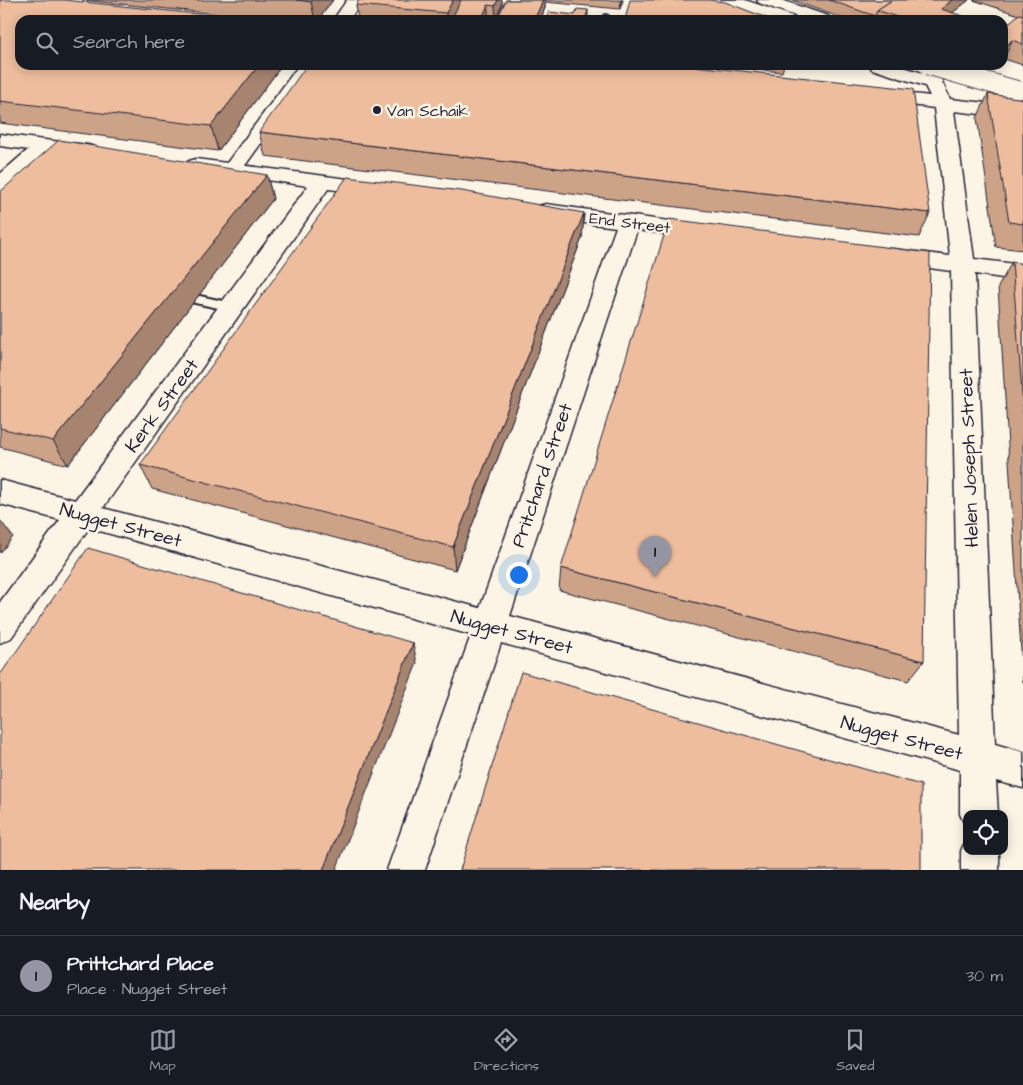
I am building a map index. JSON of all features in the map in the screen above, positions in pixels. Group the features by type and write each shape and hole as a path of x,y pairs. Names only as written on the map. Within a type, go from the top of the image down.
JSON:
{"street":[{"path":"344,15 355,0"},
{"path":"765,0 808,15"},
{"path":"723,6 735,15"},
{"path":"723,6 764,15"},
{"path":"232,170 304,70"},
{"path":"932,70 993,77 1023,85"},
{"path":"932,70 1023,93"},
{"path":"932,70 1016,111"},
{"name":"Helen Joseph Street","path":"932,70 943,103 962,266 979,810"},
{"path":"856,93 1016,111"},
{"path":"0,140 103,153"},
{"path":"0,185 44,146"},
{"path":"173,162 401,192"},
{"name":"Kerk Street","path":"0,628 322,182"},
{"name":"End Street","path":"530,209 720,234"},
{"name":"Pritchard Street","path":"406,870 489,624 629,222"},
{"path":"875,254 1023,273"},
{"name":"Nugget Street","path":"0,492 1023,770"},
{"path":"980,855 980,870"}],"lane":[{"path":"166,293 232,307"}],"building":[{"path":"0,0 64,0 208,15 15,15 15,70 255,70 211,126 0,101"},
{"path":"296,0 313,0 311,2"},
{"path":"359,0 453,0 446,13 356,5"},
{"path":"461,0 498,0 495,6 488,5 483,15 454,15"},
{"path":"506,0 543,0 536,15 499,15"},
{"path":"630,0 708,0 725,2 759,15 626,15"},
{"path":"829,0 892,0 877,10 875,15"},
{"path":"892,0 952,0 941,9 960,15 891,15 877,10"},
{"path":"577,9 588,10 586,15 575,15"},
{"path":"549,12 575,15 548,15"},
{"path":"1019,14 1023,15 1023,44 1012,40 1008,44 1008,24"},
{"path":"303,70 732,70 913,89 930,213 259,132"},
{"path":"988,94 1023,99 1023,224 1009,222"},
{"path":"59,140 267,175 53,441 0,428 0,192"},
{"path":"347,177 462,191 584,213 453,547 140,465"},
{"path":"669,219 930,253 924,661 561,568"},
{"path":"1012,262 1023,264 1023,406"},
{"path":"88,548 413,643 323,870 0,870 0,675"},
{"path":"521,672 921,785 921,870 460,870"}],"place":[{"name":"Van Schaik","path":"377,110"},
{"name":"Prittchard Place","path":"655,577"}]}
